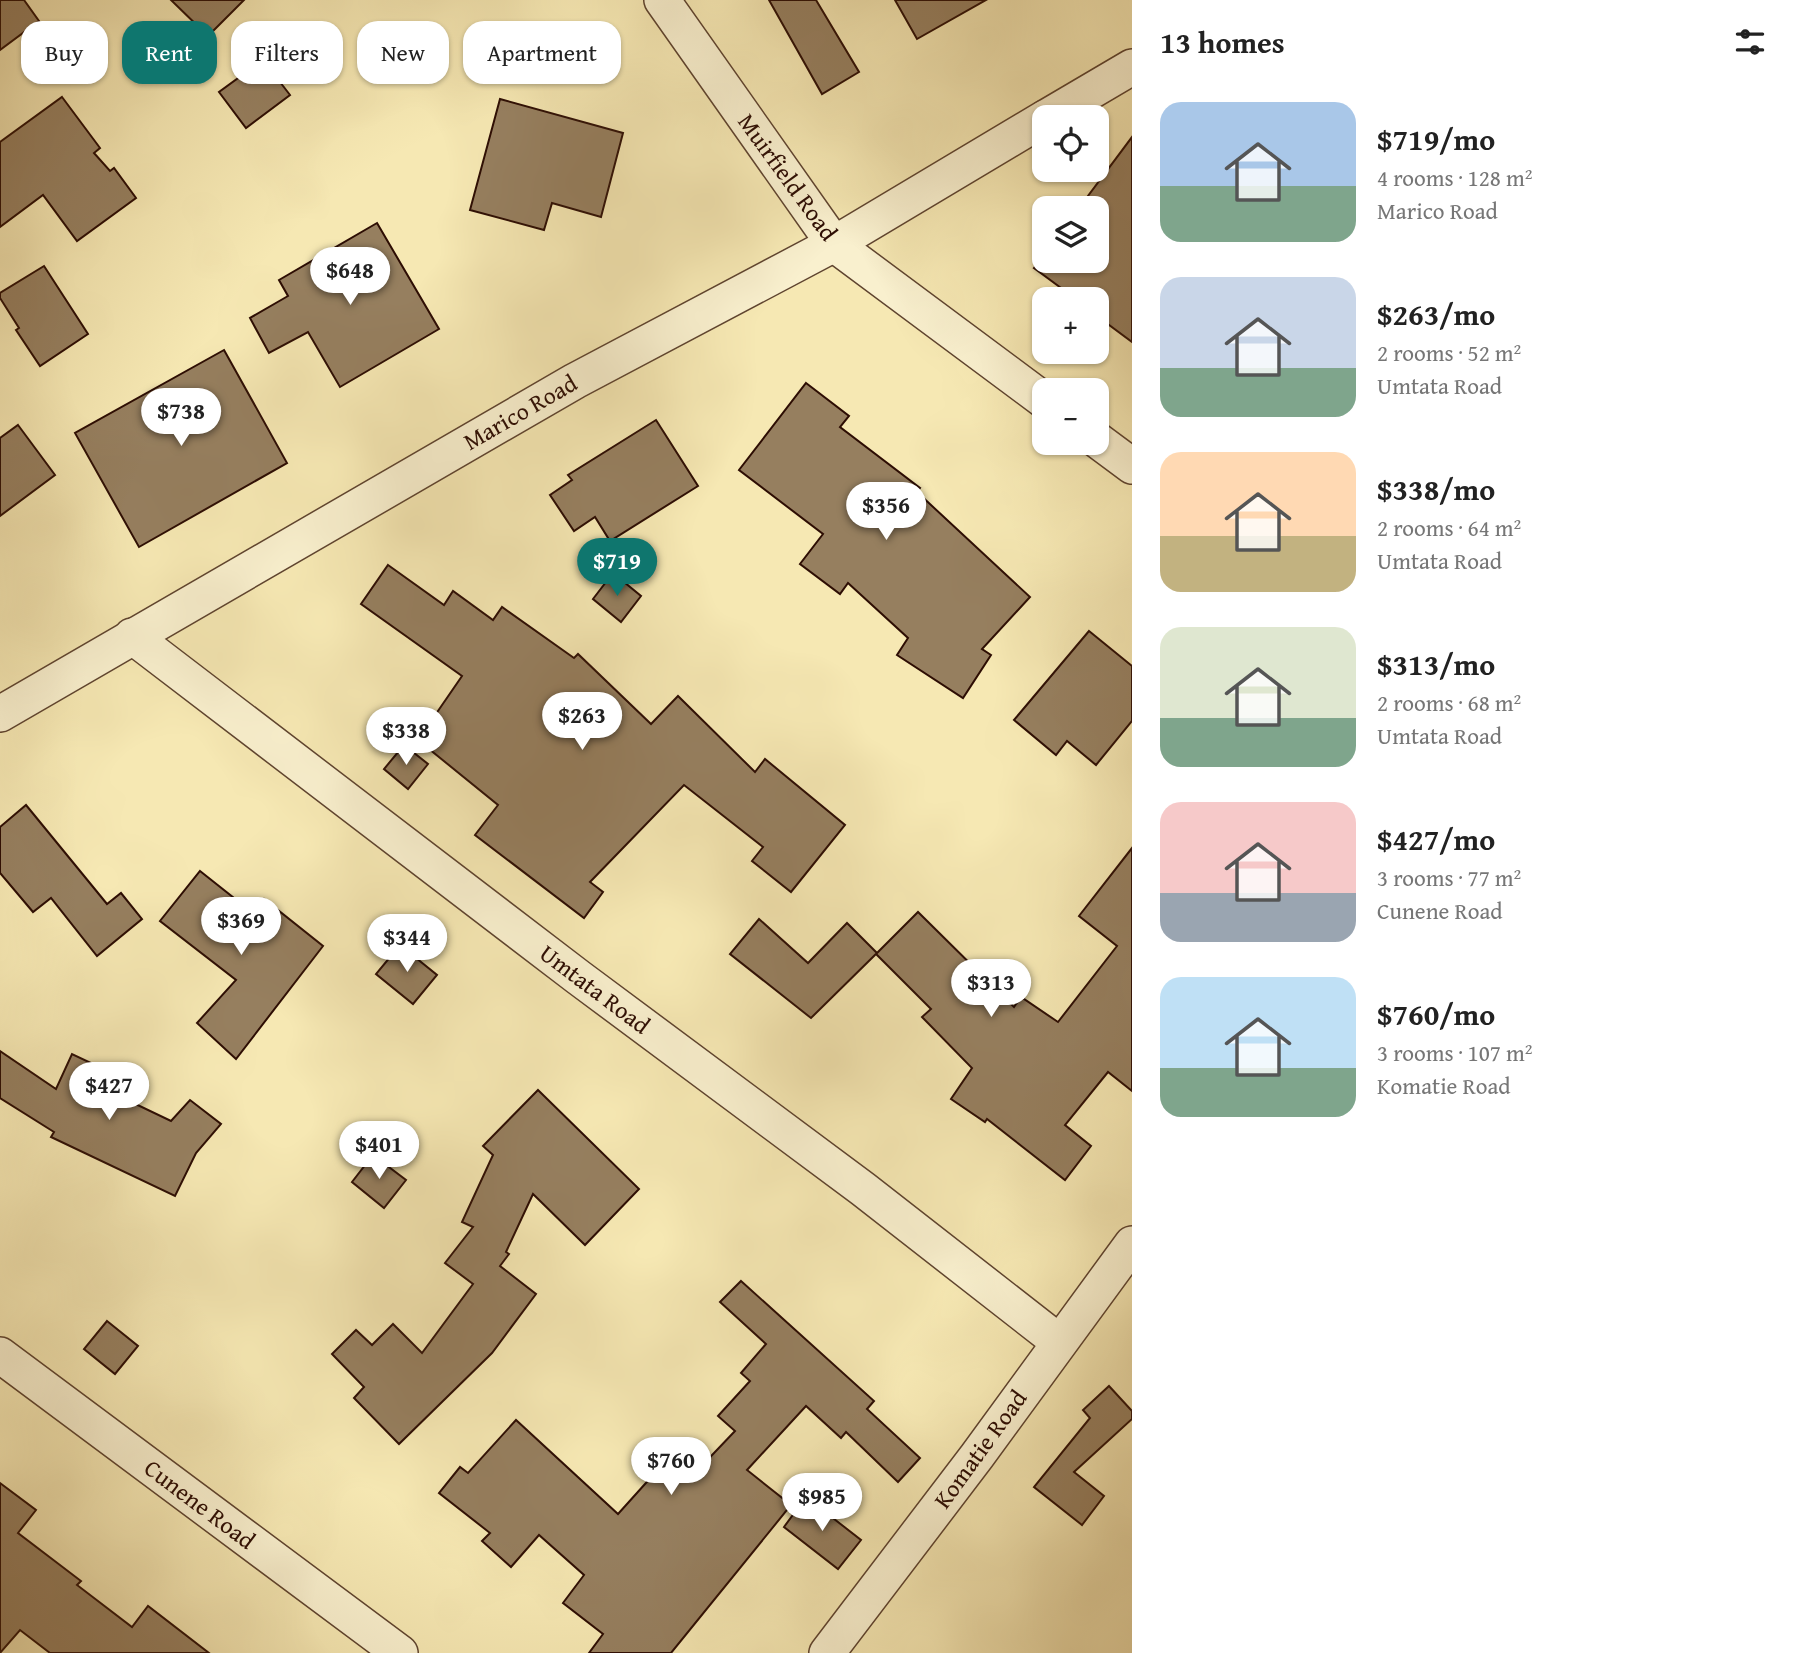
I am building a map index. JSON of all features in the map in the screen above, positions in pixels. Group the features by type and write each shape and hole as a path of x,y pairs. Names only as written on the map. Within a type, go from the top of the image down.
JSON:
{"street":[{"name":"Muirfield Road","path":"662,0 834,244 1032,391"},
{"name":"Marico Road","path":"1068,105 1132,66"},
{"name":"Marico Road","path":"0,713 575,381 834,244 1032,126"},
{"path":"1109,449 1132,466"},
{"name":"Umtata Road","path":"132,636 578,977 863,1189 1059,1342"},
{"name":"Komatie Road","path":"827,1653 977,1456 1132,1244"},
{"name":"Cunene Road","path":"0,1355 400,1653"}],"building":[{"path":"0,0 24,0 39,21 21,21 21,34 0,50"},
{"path":"171,0 244,0 217,27 217,21 193,21"},
{"path":"769,0 816,0 859,72 822,94"},
{"path":"895,0 986,0 917,39"},
{"path":"231,83 282,84 290,95 246,128 219,92"},
{"path":"62,97 100,148 94,153 110,171 114,168 136,198 77,241 43,195 0,227 0,142"},
{"path":"500,99 623,133 601,217 552,203 544,230 470,210"},
{"path":"1132,137 1132,342 1109,325 1109,287 1060,287 1041,273 1109,273 1109,196 1088,196 1098,182 1109,182 1109,168"},
{"path":"377,223 439,329 340,387 308,332 269,353 250,318 288,296 279,280"},
{"path":"44,266 88,334 40,366 16,330 19,328 0,298 0,293"},
{"path":"224,350 287,463 139,547 75,433"},
{"path":"806,383 849,416 840,427 920,488 917,492 1030,597 982,649 991,655 963,698 897,655 908,638 848,583 840,594 800,564 823,534 739,470"},
{"path":"656,420 698,486 610,541 595,517 574,531 550,495 572,480 568,475"},
{"path":"18,425 55,475 0,516 0,438"},
{"path":"388,565 444,605 453,591 493,620 502,607 574,658 578,654 651,724 678,696 755,772 765,759 845,825 791,892 752,861 763,847 684,785 590,882 603,892 584,918 475,835 498,805 418,740 462,676 361,604"},
{"path":"613,573 641,596 621,622 593,599"},
{"path":"1089,631 1132,666 1132,721 1096,765 1067,741 1056,755 1014,720"},
{"path":"404,745 428,764 408,789 384,769"},
{"path":"26,805 107,904 121,893 142,919 97,956 51,898 33,912 0,873 0,827"},
{"path":"1132,848 1132,1091 1108,1072 1065,1125 1091,1146 1065,1180 987,1119 985,1122 951,1099 972,1068 922,1017 931,1009 876,954 811,1018 730,954 759,919 808,963 847,923 877,953 918,912 1014,1007 1021,997 1058,1022 1117,946 1079,916"},
{"path":"200,871 253,913 264,899 323,946 236,1059 197,1023 236,980 160,921"},
{"path":"400,945 437,975 413,1004 376,974"},
{"path":"0,1051 56,1089 72,1054 110,1072 102,1088 171,1121 190,1100 221,1124 196,1153 175,1196 51,1137 54,1132 0,1098"},
{"path":"538,1090 639,1189 585,1245 533,1194 506,1252 509,1254 500,1266 536,1294 492,1353 399,1444 354,1398 364,1387 332,1354 356,1330 372,1345 393,1324 422,1353 473,1284 445,1263 473,1227 462,1222 493,1155 483,1146"},
{"path":"373,1155 406,1180 384,1208 352,1182"},
{"path":"741,1281 874,1401 867,1409 920,1458 898,1482 846,1432 841,1438 806,1406 747,1470 791,1505 671,1653 589,1653 603,1634 563,1603 584,1575 539,1535 511,1567 482,1541 490,1533 439,1493 460,1467 468,1473 516,1420 618,1514 672,1454 694,1474 735,1431 718,1416 750,1381 741,1373 766,1344 720,1302"},
{"path":"107,1321 138,1346 115,1374 84,1349"},
{"path":"1109,1386 1132,1411 1132,1419 1074,1472 1104,1496 1082,1525 1034,1487 1090,1418 1083,1410"},
{"path":"0,1483 36,1510 18,1533 81,1581 77,1585 132,1627 148,1606 209,1653 50,1653 20,1630 0,1653"},
{"path":"806,1497 861,1540 838,1569 784,1527"}]}
